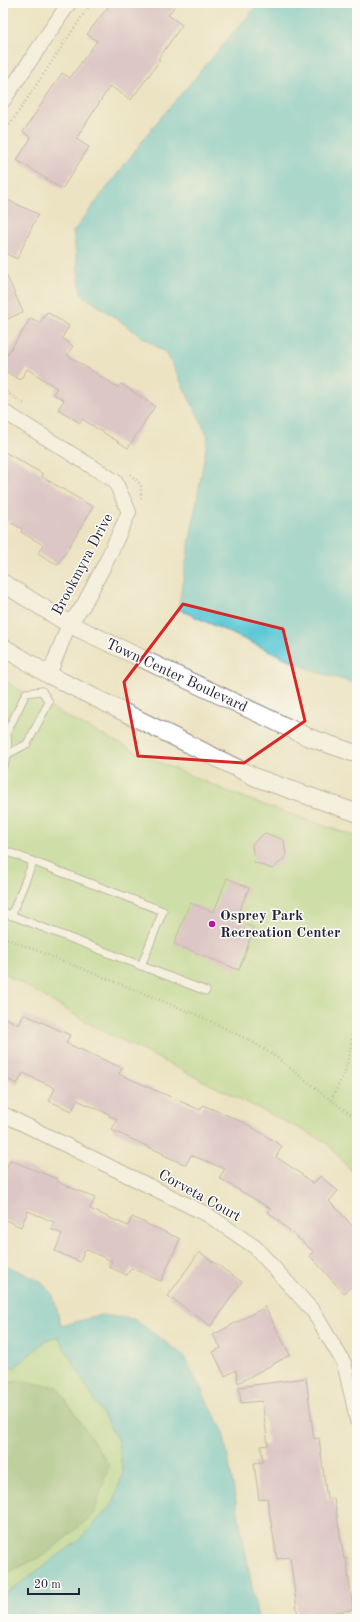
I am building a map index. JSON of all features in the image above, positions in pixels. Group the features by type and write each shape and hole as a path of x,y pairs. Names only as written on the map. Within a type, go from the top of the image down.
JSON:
{"street":[{"path":"3,101 63,5"},
{"name":"Brookmyra Drive","path":"3,411 115,481 129,512 107,560 86,599 69,624 45,683"},
{"name":"Town Center Boulevard","path":"3,583 69,624 308,737 357,754"},
{"path":"3,647 45,683 257,778 357,813"},
{"name":"Corveta Court","path":"3,1114 208,1215 255,1247 313,1311 344,1363 355,1400 357,1420"}],"lane":[{"path":"3,766 8,754 7,732 26,693 45,683 49,702 46,709 27,744 8,754"},
{"path":"3,850 163,911 141,966"},
{"path":"11,916 33,862"},
{"path":"3,912 206,991"}],"path":[{"path":"3,135 91,3"},
{"path":"3,937 195,1014 252,1042 276,1057 357,1119"},
{"path":"331,1100 345,1071 350,1056 357,1009"}],"highlighted area":[{"path":"183,604 283,629 305,721 244,763 138,756 124,682"}],"green space":[{"path":"3,680 77,722 154,760 243,797 357,837 357,1177 326,1142 93,1026 3,972"},
{"path":"58,1336 118,1441 123,1473 114,1502 78,1542 3,1596 3,1575 46,1554 19,1381 3,1384 3,1367 15,1367 48,1339"},
{"path":"19,1381 57,1387 109,1465 94,1514 46,1554 3,1575 3,1384"}],"water":[{"path":"259,3 357,3 357,684 316,672 178,609 208,436 167,354 81,294 73,232 157,122"},
{"path":"3,1264 40,1281 53,1295 61,1326 101,1315 134,1319 183,1355 223,1431 258,1619 3,1619 3,1596 78,1541 114,1502 123,1473 118,1441 58,1336 48,1339 15,1367 3,1367"}],"building":[{"path":"111,3 177,3 168,15 182,25 158,59 160,60 131,100 110,86 76,139 89,147 62,189 17,160 31,138 23,132 62,73 70,78 97,41 87,34"},
{"path":"3,198 38,214 17,259 3,252"},
{"path":"3,268 23,312 3,321"},
{"path":"47,312 69,326 62,338 73,346 67,355 118,387 121,384 155,406 128,448 82,419 80,423 58,409 64,400 53,394 57,388 27,369 20,380 3,370 3,361 31,318 40,323"},
{"path":"3,451 43,474 42,477 93,507 58,565 38,553 43,545 21,532 22,529 3,518"},
{"path":"265,833 284,840 286,857 272,869 254,862 252,844"},
{"name":"Osprey Park Recreation Center","path":"227,878 249,888 235,920 254,928 239,970 174,944 190,903 214,912"},
{"path":"24,1014 70,1035 66,1043 122,1068 119,1074 200,1110 203,1105 245,1123 282,1146 276,1157 300,1173 313,1184 320,1176 338,1191 329,1201 357,1231 357,1281 344,1293 310,1256 314,1252 268,1212 271,1209 219,1178 225,1169 191,1155 186,1165 163,1155 164,1154 112,1130 117,1119 77,1100 72,1111 49,1101 55,1088 23,1073 17,1084 3,1077 3,1017 19,1025"},
{"path":"10,1160 57,1179 56,1181 95,1198 90,1209 128,1226 132,1217 180,1239 161,1281 131,1268 127,1275 109,1267 112,1261 85,1249 80,1262 55,1251 62,1234 51,1229 54,1222 28,1211 21,1227 3,1219 3,1177"},
{"path":"199,1252 242,1282 211,1326 168,1296"},
{"path":"265,1307 290,1355 238,1383 236,1370 225,1376 213,1352 221,1348 213,1335"},
{"path":"306,1378 314,1439 319,1438 327,1499 334,1498 344,1559 346,1558 353,1610 298,1617 290,1557 277,1559 267,1498 259,1500 254,1463 263,1462 261,1446 268,1445 262,1401 241,1403 239,1387"}],"place":[{"name":"Osprey Park Recreation Center","path":"212,924"}]}
